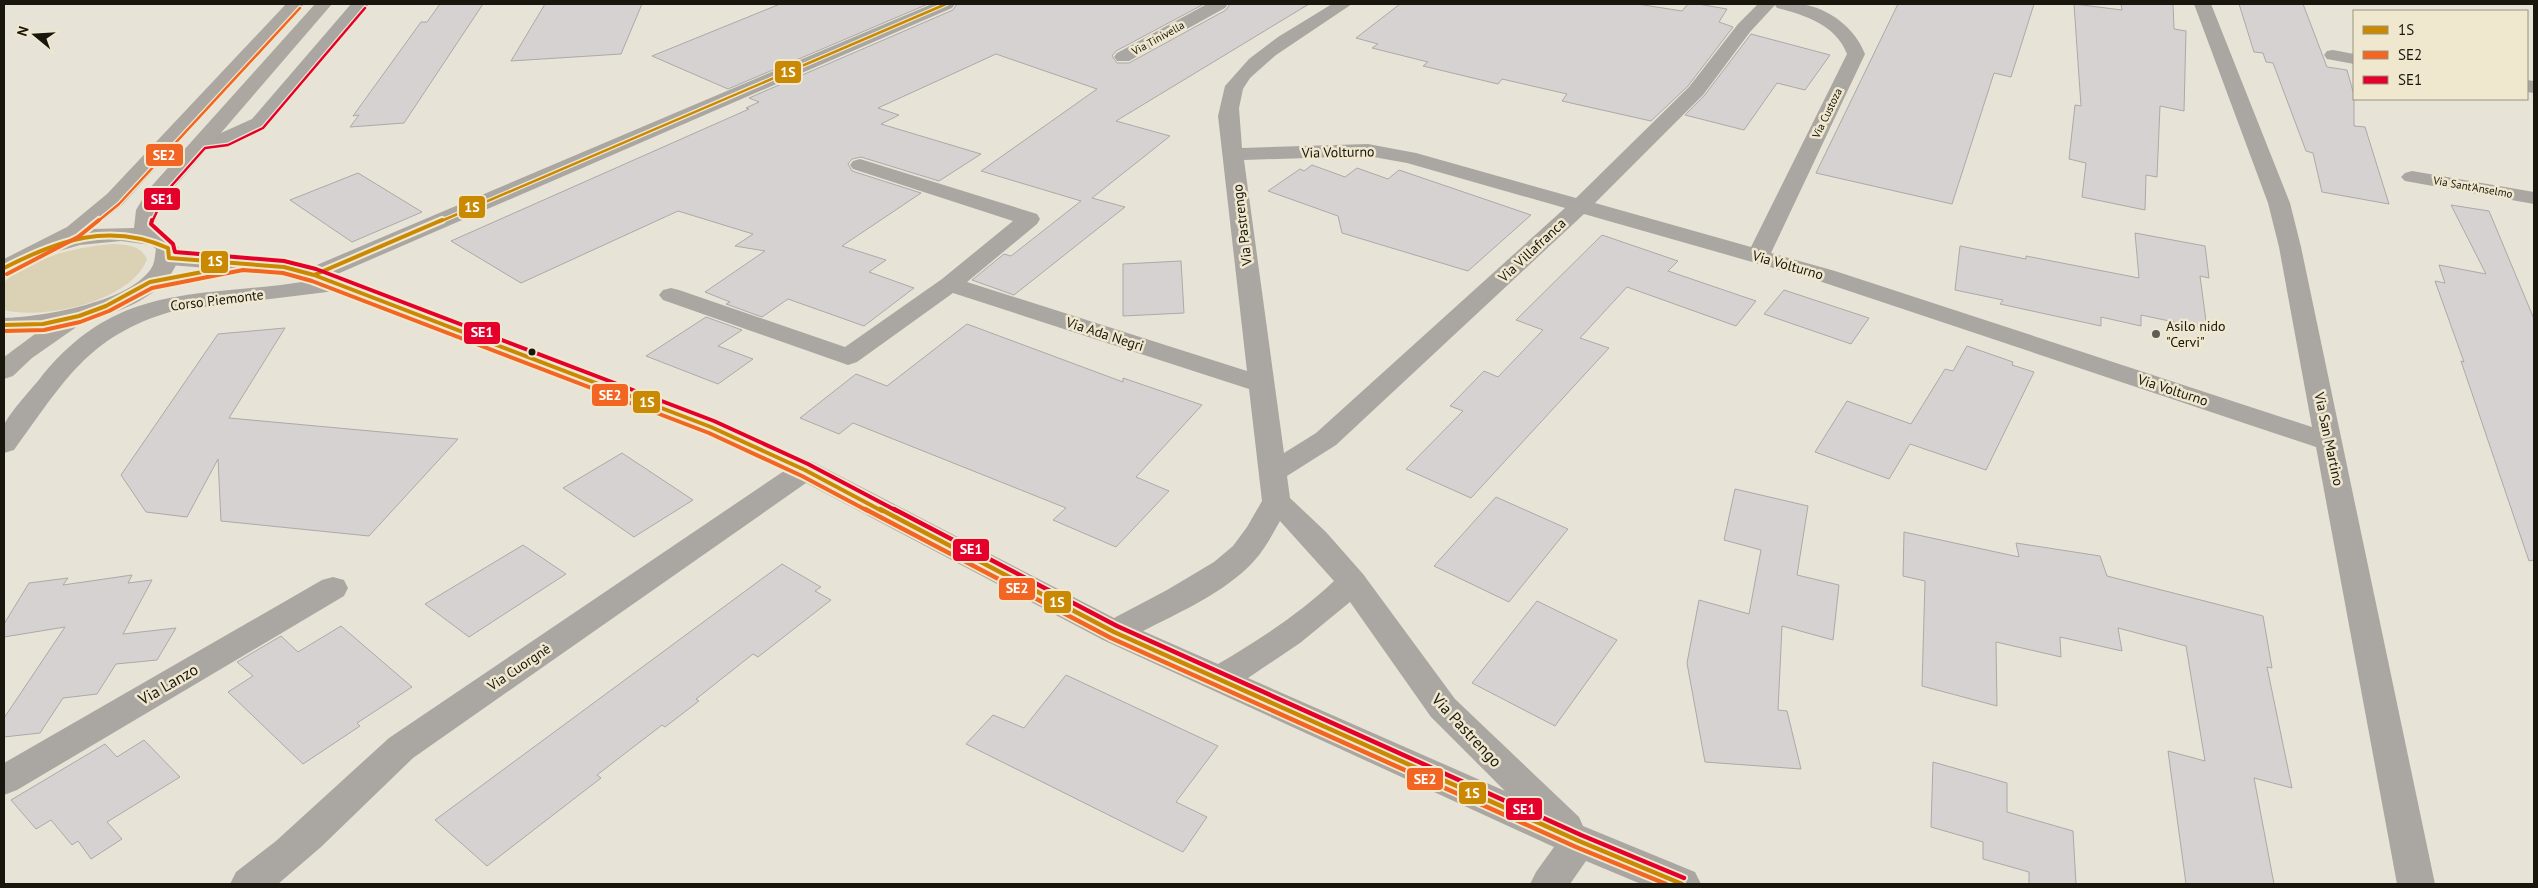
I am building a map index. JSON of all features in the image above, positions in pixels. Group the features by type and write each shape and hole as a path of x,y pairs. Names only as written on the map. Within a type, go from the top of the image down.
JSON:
{"main road":[{"path":"4,268 75,232 115,199 295,4"},
{"path":"4,325 44,324 79,316 106,306 150,282 163,270 165,249 144,226 147,210 156,196 202,142 324,4"},
{"path":"38,251 67,242 114,234 144,235 165,249"},
{"path":"4,371 51,333 79,316"}],"street":[{"path":"202,142 226,139 259,123 360,4"},
{"name":"Corso Piemonte","path":"4,444 82,347 103,331 129,318 188,301 305,290 325,279 946,4"},
{"name":"Via Tinivella","path":"1124,57 1219,4"},
{"name":"Via Pastrengo","path":"1343,4 1266,54 1243,75 1234,88 1229,102 1228,116 1274,486 1315,539 1352,582 1443,708 1579,842"},
{"name":"Via Villafranca","path":"1274,486 1580,206 1696,91 1744,28 1768,4"},
{"name":"Via Custoza","path":"1758,256 1856,54 1850,42 1828,19 1784,4"},
{"name":"Via San Martino","path":"2202,4 2279,203 2290,247 2416,884"},
{"path":"2333,55 2353,58"},
{"name":"Via Volturno","path":"1233,154 1368,150 1386,152 1828,276 2329,442"},
{"path":"671,295 848,357 950,284 1029,219 860,165"},
{"name":"Via Sant'Anselmo","path":"2412,177 2534,198"},
{"path":"165,249 243,264 284,267 325,279 711,427 805,470 1114,632 1579,842 1682,884"},
{"path":"150,282 243,264"},
{"name":"Via Ada Negri","path":"950,284 1260,384"},
{"name":"Via Cuorgnè","path":"249,884 296,848 373,771 401,748 805,470"},
{"path":"1114,632 1153,612 1239,558 1259,533 1274,486"},
{"path":"1220,680 1271,648 1337,597 1352,582"},
{"name":"Via Lanzo","path":"4,780 333,588"},
{"path":"1548,884 1579,842"}],"shaded area":[{"path":"98,245 129,245 137,248 147,259 138,274 124,287 105,297 63,310 21,312 4,310 4,282 16,273 56,255"}],"building":[{"path":"440,4 483,4 404,123 350,127 359,115 353,116 421,22 427,22"},
{"path":"545,4 642,4 621,54 511,61"},
{"path":"780,4 928,4 728,89 652,56"},
{"path":"957,4 1204,4 1116,51 1112,56 1117,63 1129,63 1226,10 1230,4 1309,4 1116,121 1170,136 1092,198 1125,207 1014,295 972,280 1004,254 1011,256 1081,201 981,171 1097,89 996,54 878,108 899,115 881,124 981,154 939,181 861,157 852,159 848,164 852,171 921,193 842,246 886,260 869,272 914,288 864,326 788,299 762,317 726,304 730,302 705,292 765,251 735,246 753,234 678,211 521,283 451,241 749,109 746,108 759,102 749,98 953,10"},
{"path":"1400,4 1637,4 1682,11 1688,4 1698,4 1727,9 1719,22 1733,27 1688,86 1651,121 1562,101 1567,94 1502,79 1498,84 1423,66 1428,62 1372,48 1378,44 1356,38"},
{"path":"1898,4 2034,4 2011,77 1994,73 1952,204 1816,173"},
{"path":"2074,4 2122,10 2121,4 2173,4 2174,29 2186,31 2184,111 2160,106 2157,177 2146,175 2145,210 2082,197 2086,163 2069,159 2075,105 2081,106"},
{"path":"2239,4 2303,4 2327,67 2347,70 2353,91 2354,126 2365,127 2389,204 2322,192 2313,153 2306,151 2273,63 2266,62 2263,53 2254,52"},
{"path":"1751,34 1830,55 1805,90 1777,83 1744,130 1685,115 1704,96"},
{"path":"1312,165 1345,177 1357,168 1388,179 1399,170 1531,215 1468,271 1342,233 1338,216 1268,191 1300,169 1304,171"},
{"path":"358,173 422,212 352,242 290,200"},
{"path":"2451,205 2489,211 2534,319 2534,560 2529,561 2461,361 2464,362 2435,281 2445,283 2439,265 2486,274"},
{"path":"2135,233 2205,246 2209,278 2200,276 2207,329 2141,315 2141,326 2101,317 2101,326 2000,304 2003,300 1955,290 1960,246 2026,259 2026,256 2139,278"},
{"path":"1602,235 1678,261 1668,271 1756,301 1736,326 1627,287 1580,338 1609,348 1471,498 1406,469 1463,411 1450,406 1484,371 1498,377 1543,330 1516,320"},
{"path":"1181,261 1184,313 1123,316 1123,264"},
{"path":"1784,290 1869,318 1851,344 1764,314"},
{"path":"706,317 742,330 718,346 753,359 718,384 646,356"},
{"path":"967,324 1123,382 1123,378 1202,405 1136,477 1169,491 1116,547 1053,520 1066,508 853,423 839,434 800,418 856,374 887,386"},
{"path":"285,328 229,418 458,439 369,536 221,521 218,459 187,517 146,512 121,475 218,334"},
{"path":"1967,346 2013,362 2012,365 2034,372 1986,470 1910,444 1889,479 1815,452 1847,401 1911,424 1945,369 1953,371"},
{"path":"622,453 693,500 634,537 563,488"},
{"path":"1735,489 1808,506 1797,575 1839,585 1833,640 1782,626 1778,710 1787,711 1801,769 1705,762 1687,663 1699,600 1749,614 1761,550 1724,540"},
{"path":"1496,497 1568,529 1509,602 1434,566"},
{"path":"1904,532 2019,557 2016,543 2100,556 2107,576 2263,616 2272,668 2267,667 2292,788 2254,778 2274,884 2186,884 2168,751 2205,761 2186,646 2118,628 2122,651 2060,637 2061,657 1996,642 1997,706 1922,686 1925,581 1903,576"},
{"path":"523,545 566,574 469,637 425,604"},
{"path":"782,564 821,587 815,591 831,600 758,657 753,654 696,699 699,701 665,727 662,725 597,775 601,778 487,866 435,820"},
{"path":"132,575 128,583 152,580 123,634 176,628 157,660 116,664 97,694 63,698 40,733 4,737 4,718 65,627 4,637 4,624 29,583 68,578 63,585"},
{"path":"1537,601 1617,640 1555,726 1472,683"},
{"path":"341,626 412,687 357,723 360,726 303,764 228,692 253,676 237,662 281,636 298,652"},
{"path":"1066,675 1218,746 1176,802 1207,817 1183,852 966,744 993,715 1024,728"},
{"path":"144,740 180,777 107,822 122,839 91,859 78,841 72,845 51,820 36,829 11,800 105,744 117,757"},
{"path":"1933,762 2007,783 2007,812 2073,831 2076,884 2029,884 2029,872 1983,859 1983,842 1931,827"}],"transit line":[{"name":"1S","path":"314,275 946,4"},
{"name":"SE2","path":"7,274 78,237 119,204 300,8"},
{"name":"SE1","path":"365,8 263,128 228,145 205,148 173,183 160,202 151,224 173,244 175,252 284,261 316,269 714,421 808,464 1117,626 1581,835 1684,878"},
{"name":"1S","path":"4,268 23,258 64,242 106,234 128,235 148,239 168,248 169,258 284,267 314,275 711,427 805,470 1114,632 1579,841 1682,884"},
{"name":"1S","path":"4,325 43,324 79,316 106,306 150,282 223,268"},
{"name":"SE2","path":"4,331 44,330 80,322 109,311 152,288 243,270 283,273 312,281 709,433 802,476 1111,638 1576,847 1666,884"}],"place":[{"name":"Asilo nido \"Cervi\"","path":"2156,334"}]}
